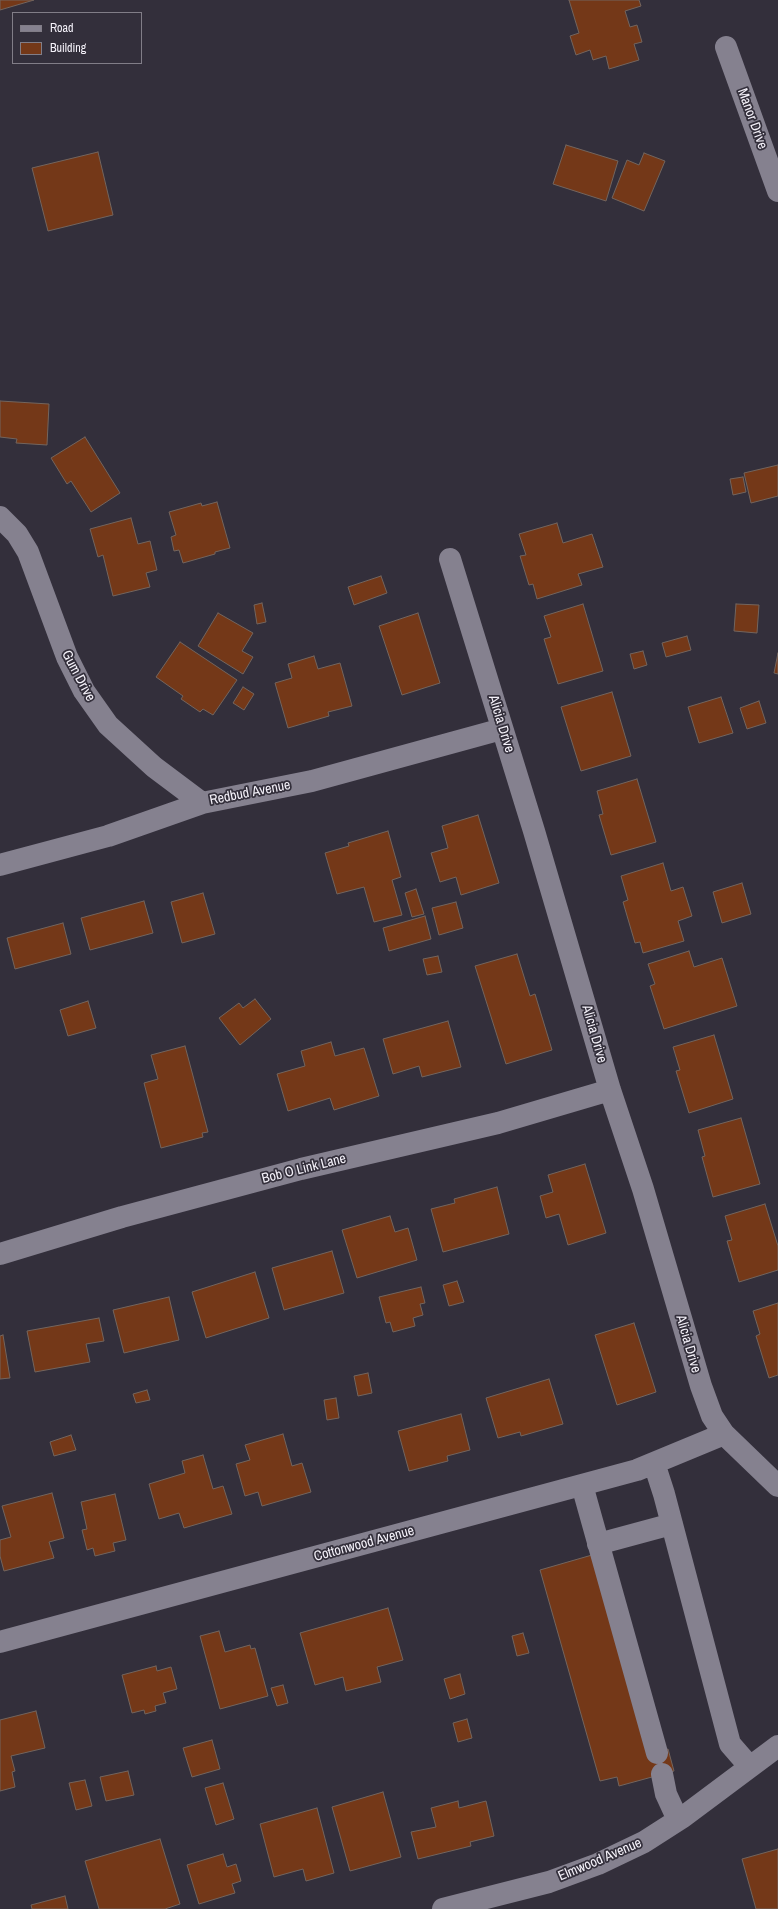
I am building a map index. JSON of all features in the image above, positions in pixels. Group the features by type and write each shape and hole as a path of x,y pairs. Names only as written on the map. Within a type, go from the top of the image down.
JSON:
{"street":[{"name":"Manor Drive","path":"726,47 778,191"},
{"name":"Gum Drive","path":"0,517 17,534 28,552 66,657 84,691 108,725 154,767 202,803"},
{"name":"Alicia Drive","path":"450,559 537,838 610,1090 643,1188 700,1386 712,1416 724,1434 778,1486"},
{"name":"Redbud Avenue","path":"0,865 108,836 202,803 312,781 502,729"},
{"name":"Bob O Link Lane","path":"0,1254 122,1217 286,1173 498,1123 610,1090"},
{"name":"Cottonwood Avenue","path":"0,1642 637,1470 724,1434"},
{"path":"654,1463 672,1524 730,1744 750,1767"},
{"path":"582,1485 657,1753"},
{"path":"598,1544 672,1524"},
{"name":"Elmwood Avenue","path":"443,1909 549,1882 598,1864 644,1842 678,1820 778,1746"},
{"path":"662,1774 666,1794 678,1820"}],"building":[{"path":"0,0 34,0 0,10"},
{"path":"569,0 639,0 641,6 625,11 630,27 637,25 642,42 634,44 639,60 609,69 606,56 593,60 590,50 576,55 570,36 579,33"},
{"path":"566,145 618,161 606,201 553,184"},
{"path":"98,152 113,215 48,231 32,168"},
{"path":"644,153 665,161 644,211 612,198 627,160 639,165"},
{"path":"0,401 49,404 47,445 16,443 17,439 0,437"},
{"path":"85,437 120,493 91,512 71,481 67,484 51,458"},
{"path":"778,465 778,496 751,503 744,473"},
{"path":"743,477 746,492 733,495 730,479"},
{"path":"217,502 230,548 183,563 179,550 174,551 171,537 176,535 169,512 201,503 202,506"},
{"path":"131,518 138,544 150,541 157,570 146,573 150,587 113,596 103,555 98,557 90,529"},
{"path":"557,523 563,543 592,534 603,567 578,574 582,585 537,599 533,584 529,585 520,556 526,555 519,534"},
{"path":"381,576 387,593 354,605 348,587"},
{"path":"262,603 266,622 257,624 254,605"},
{"path":"583,604 603,671 558,684 544,639 551,637 544,616"},
{"path":"736,604 759,605 757,633 734,631"},
{"path":"218,613 253,633 242,651 253,657 243,674 198,646"},
{"path":"418,613 440,683 402,695 379,626"},
{"path":"687,636 691,650 666,657 662,643"},
{"path":"180,642 237,680 213,715 203,709 200,712 181,699 183,696 156,677"},
{"path":"643,651 647,665 634,669 630,654"},
{"path":"778,653 778,674 774,673"},
{"path":"314,656 318,669 340,663 352,706 328,712 329,716 288,728 275,683 292,678 288,664"},
{"path":"243,687 254,694 244,710 233,703"},
{"path":"612,692 631,756 581,771 561,707"},
{"path":"721,697 733,733 699,743 688,707"},
{"path":"759,701 766,723 747,729 740,708"},
{"path":"637,779 656,842 611,855 599,815 603,814 597,791"},
{"path":"478,815 499,883 461,895 456,877 440,882 431,853 448,848 442,826"},
{"path":"388,831 401,877 392,880 402,915 374,922 364,887 337,894 325,853 349,846 348,843"},
{"path":"663,863 671,891 683,887 692,916 678,921 684,941 643,953 640,942 635,943 623,902 628,900 621,876"},
{"path":"742,883 751,914 722,923 713,892"},
{"path":"416,889 424,914 412,917 405,893"},
{"path":"203,893 215,934 182,943 171,902"},
{"path":"144,901 153,933 90,950 81,918"},
{"path":"456,902 463,928 439,935 432,908"},
{"path":"425,916 431,939 389,951 383,928"},
{"path":"63,923 71,954 15,969 7,938"},
{"path":"689,951 694,967 722,958 737,1006 664,1029 650,986 655,984 648,964"},
{"path":"517,954 530,996 535,994 552,1050 506,1064 475,966"},
{"path":"438,956 442,972 427,975 423,959"},
{"path":"255,999 271,1019 240,1045 219,1018 239,1003 243,1008"},
{"path":"88,1001 96,1028 68,1036 60,1010"},
{"path":"448,1021 461,1067 422,1077 419,1066 393,1074 383,1039"},
{"path":"714,1035 733,1099 689,1113 676,1071 680,1070 673,1047"},
{"path":"331,1042 335,1056 364,1048 379,1096 334,1110 330,1098 288,1111 277,1074 305,1066 301,1051"},
{"path":"185,1046 208,1132 202,1133 203,1137 161,1148 144,1083 158,1079 151,1055"},
{"path":"741,1118 760,1184 713,1197 702,1157 705,1156 698,1130"},
{"path":"585,1164 606,1233 568,1245 559,1214 546,1218 540,1196 553,1192 548,1175"},
{"path":"497,1187 509,1234 443,1252 431,1209 455,1203 454,1199"},
{"path":"765,1204 778,1246 778,1270 739,1282 727,1241 732,1240 725,1216"},
{"path":"390,1216 395,1232 408,1228 417,1260 357,1278 342,1230"},
{"path":"332,1251 344,1293 284,1310 272,1268"},
{"path":"255,1272 269,1318 206,1338 192,1292"},
{"path":"457,1281 464,1302 449,1306 443,1285"},
{"path":"421,1287 425,1303 420,1304 423,1315 413,1318 415,1326 393,1332 390,1322 386,1323 379,1297"},
{"path":"169,1297 179,1340 124,1353 113,1310"},
{"path":"778,1303 778,1375 769,1378 756,1336 760,1334 753,1311"},
{"path":"99,1318 104,1341 86,1344 90,1362 35,1372 27,1331"},
{"path":"634,1323 656,1392 617,1405 595,1335"},
{"path":"3,1335 10,1378 0,1379 0,1336"},
{"path":"368,1373 372,1393 358,1396 354,1376"},
{"path":"549,1379 563,1424 521,1436 520,1432 498,1438 486,1398"},
{"path":"147,1390 150,1400 136,1403 133,1394"},
{"path":"336,1398 339,1418 327,1420 324,1400"},
{"path":"461,1414 470,1450 447,1456 448,1461 409,1471 398,1431"},
{"path":"283,1434 292,1466 302,1463 311,1492 262,1506 258,1492 245,1496 236,1464 250,1460 245,1445"},
{"path":"71,1435 76,1450 54,1456 50,1442"},
{"path":"203,1455 213,1489 223,1486 232,1514 184,1528 179,1513 159,1519 149,1484 185,1473 182,1461"},
{"path":"52,1493 64,1538 49,1542 54,1558 4,1571 0,1556 0,1540 11,1537 2,1506"},
{"path":"115,1494 126,1540 113,1543 115,1551 95,1556 93,1548 87,1550 82,1530 87,1529 81,1502"},
{"path":"592,1555 657,1753 668,1749 674,1771 619,1786 617,1777 600,1781 540,1570"},
{"path":"388,1608 403,1660 377,1667 381,1682 346,1691 343,1677 315,1685 300,1633"},
{"path":"219,1631 225,1652 250,1645 251,1649 255,1648 268,1696 220,1709 200,1636"},
{"path":"523,1633 529,1653 517,1656 512,1636"},
{"path":"156,1666 157,1671 171,1667 177,1689 163,1693 166,1703 155,1706 156,1711 145,1714 144,1710 132,1713 122,1675"},
{"path":"460,1674 465,1694 450,1699 444,1679"},
{"path":"283,1685 288,1703 277,1706 271,1688"},
{"path":"36,1711 45,1748 11,1756 15,1771 12,1772 15,1787 0,1791 0,1720"},
{"path":"467,1719 472,1738 458,1742 453,1723"},
{"path":"212,1740 220,1769 192,1777 183,1748"},
{"path":"128,1771 134,1795 106,1801 100,1777"},
{"path":"85,1780 92,1806 76,1810 69,1783"},
{"path":"223,1783 234,1819 216,1825 205,1788"},
{"path":"383,1792 401,1857 350,1871 332,1807"},
{"path":"458,1801 459,1808 486,1801 494,1836 470,1842 471,1846 418,1859 411,1832 436,1827 431,1808"},
{"path":"317,1808 334,1873 306,1881 303,1869 274,1877 260,1824"},
{"path":"160,1839 180,1904 165,1909 99,1909 85,1861"},
{"path":"778,1849 778,1909 756,1909 742,1859"},
{"path":"223,1854 227,1867 236,1864 241,1881 232,1884 235,1893 199,1904 187,1865"},
{"path":"65,1896 68,1909 32,1909 31,1905"}]}
